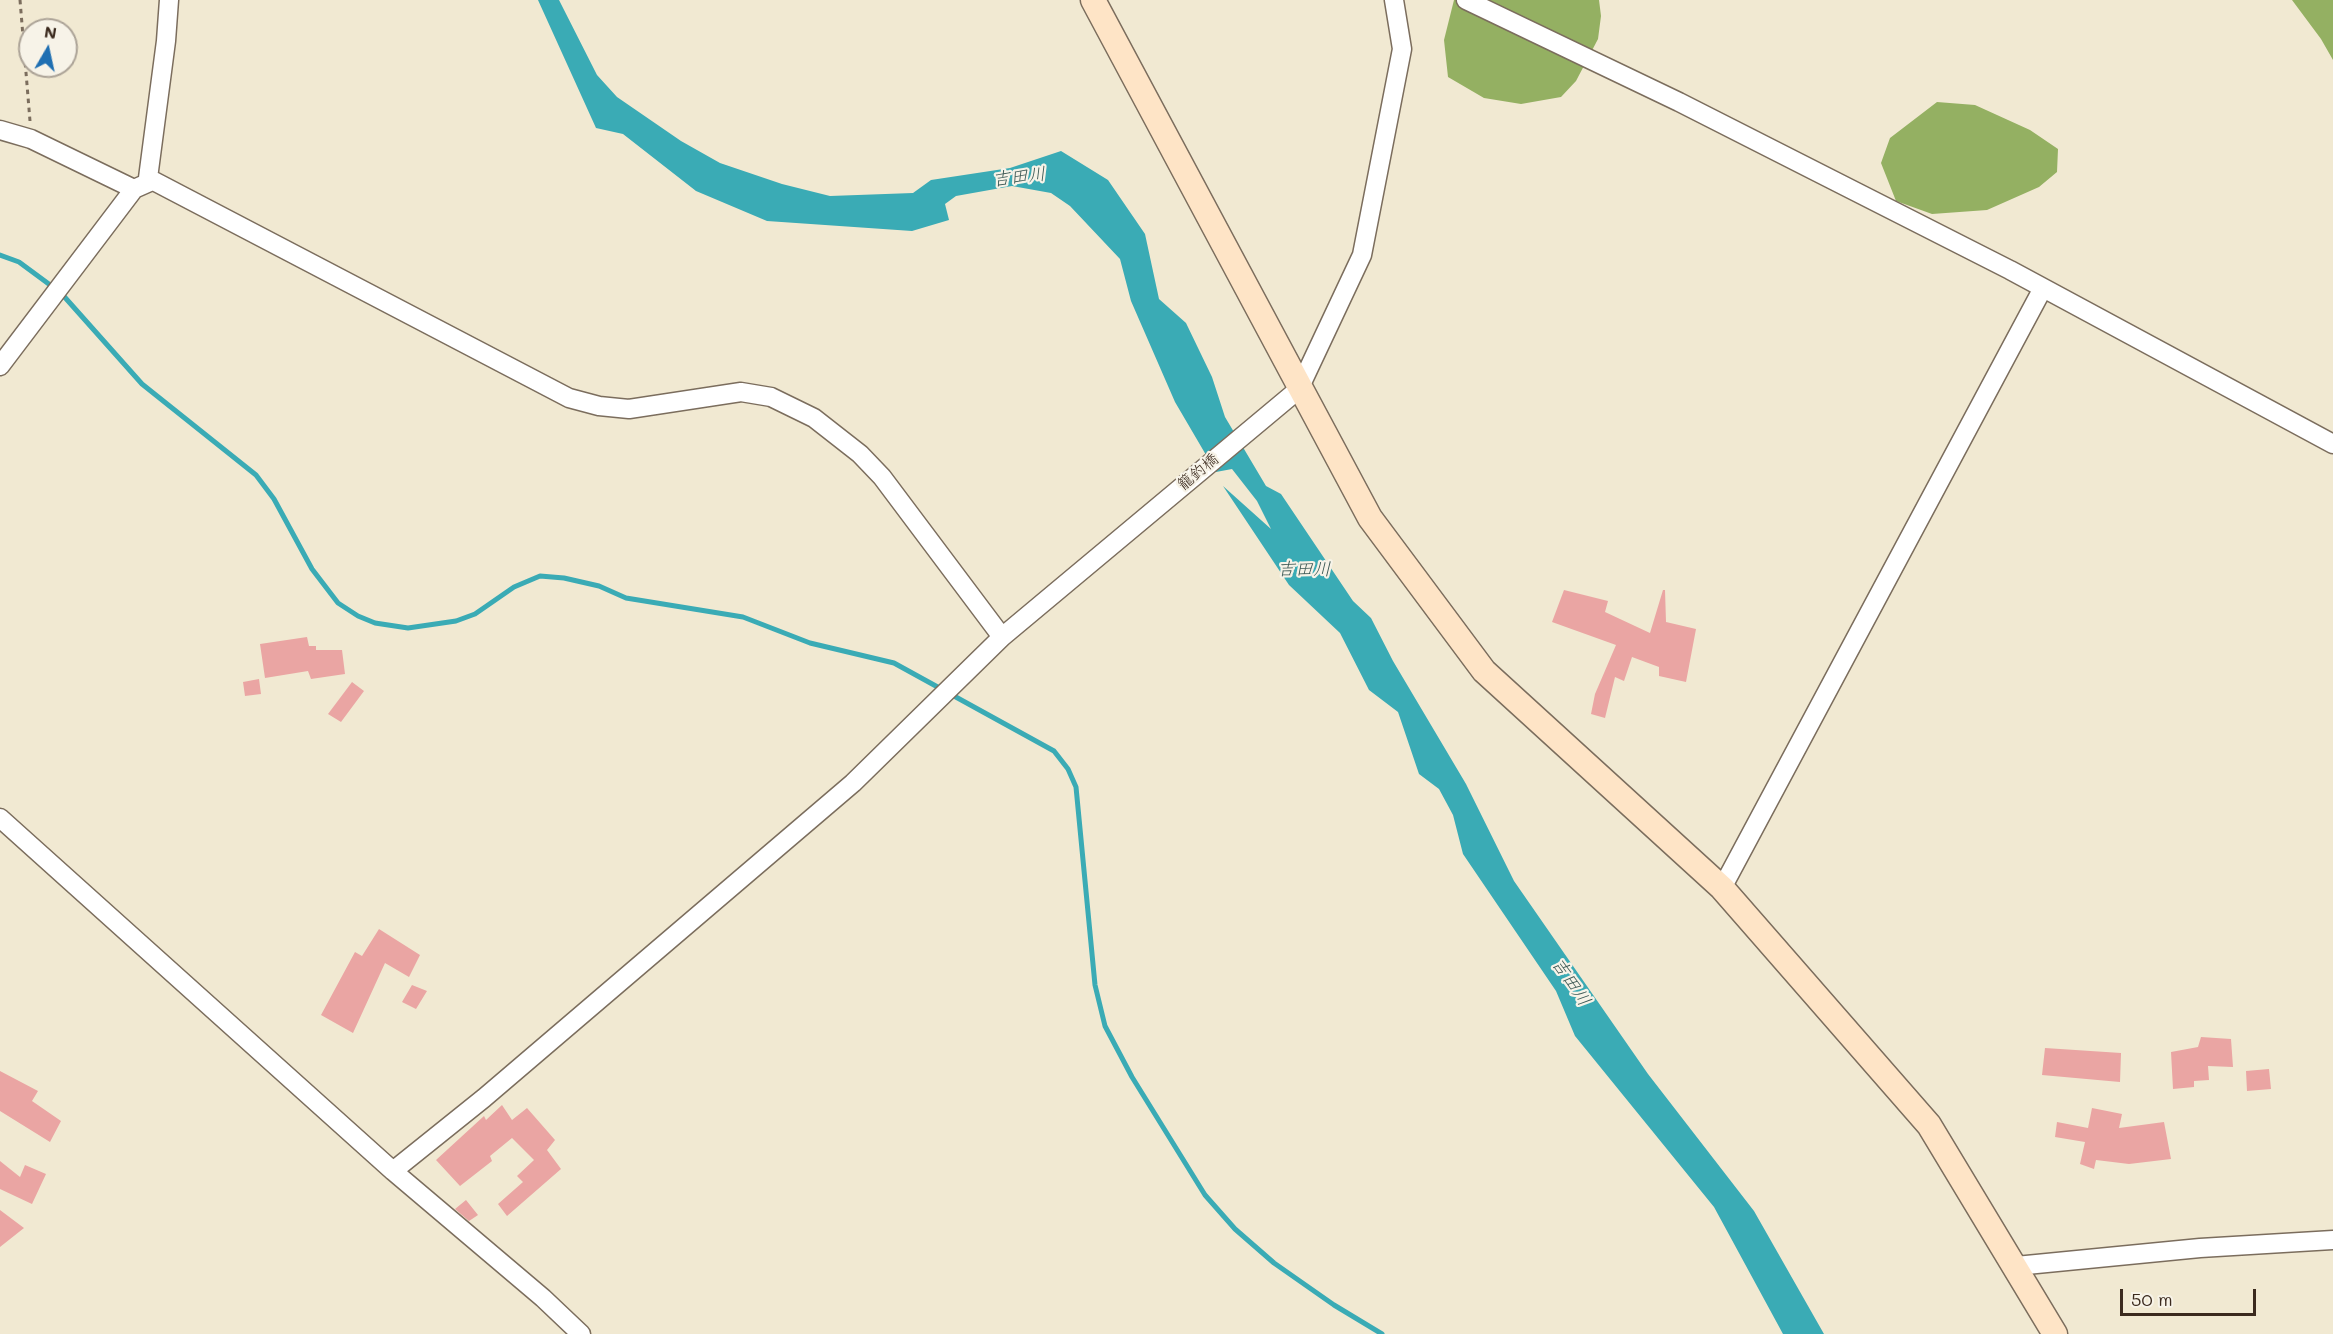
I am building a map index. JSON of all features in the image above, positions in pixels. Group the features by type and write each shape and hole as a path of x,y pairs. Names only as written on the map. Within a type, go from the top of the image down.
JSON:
{"street":[{"path":"169,0 166,41 148,178 275,242 569,398 598,406 628,409 741,392 771,397 805,413 824,424 860,454 882,477 1002,637"},
{"path":"1093,0 1370,518 1484,671 1722,888 1929,1125 2055,1334"},
{"path":"1299,389 1362,255 1402,49 1394,0"},
{"path":"1399,32 1407,0"},
{"path":"1466,0 1679,102 2043,288 2333,444"},
{"path":"0,130 31,140 134,189"},
{"path":"0,366 134,189 152,181"},
{"path":"1722,888 2043,288"},
{"name":"籠釣橋","path":"393,1171 484,1098 853,783 1002,637 1299,389"},
{"path":"0,818 393,1171 543,1298 580,1334"},
{"path":"2016,1266 2200,1248 2333,1240"}],"path":[{"path":"20,0 31,140"}],"green space":[{"path":"1454,0 1599,0 1601,16 1598,39 1576,81 1561,97 1521,104 1484,98 1448,77 1444,40"},
{"path":"2292,0 2333,0 2333,60 2321,39"},
{"path":"1937,102 1975,105 2030,130 2058,149 2057,172 2039,187 1987,210 1932,214 1896,201 1881,163 1890,138"}],"water":[{"name":"吉田川","path":"538,0 559,0 597,75 617,97 681,141 720,163 782,184 830,196 913,193 931,180 1010,168 1061,151 1108,180 1145,234 1159,299 1186,323 1212,377 1225,417 1266,486 1281,494 1353,601 1371,618 1393,661 1466,784 1514,881 1648,1074 1754,1211 1824,1334 1783,1334 1714,1207 1575,1036 1556,991 1463,854 1453,815 1439,789 1419,774 1398,712 1369,690 1340,633 1289,585 1223,486 1271,529 1257,501 1232,469 1216,472 1175,402 1131,301 1120,259 1070,206 1051,193 1012,186 956,196 945,204 949,220 912,231 767,221 696,191 623,134 596,128"}],"building":[{"path":"1564,590 1608,601 1605,612 1650,633 1663,590 1665,590 1666,622 1696,629 1686,682 1659,676 1659,667 1632,657 1624,681 1615,677 1605,718 1591,714 1595,694 1616,645 1552,622"},
{"path":"307,637 309,646 316,646 316,650 342,650 345,674 311,679 308,671 265,678 260,644"},
{"path":"259,679 261,694 245,696 243,682"},
{"path":"352,682 364,691 341,722 328,714"},
{"path":"379,929 420,955 409,977 385,963 353,1033 321,1015 355,952 362,956"},
{"path":"412,985 427,991 416,1009 402,1002"},
{"path":"2201,1037 2231,1039 2233,1067 2208,1066 2209,1080 2194,1081 2194,1087 2173,1089 2171,1052 2198,1047"},
{"path":"2045,1048 2121,1053 2120,1082 2042,1075"},
{"path":"2269,1069 2271,1089 2247,1091 2246,1071"},
{"path":"0,1071 38,1091 32,1101 61,1121 50,1142 0,1111"},
{"path":"502,1105 512,1120 527,1108 555,1140 547,1150 561,1169 507,1216 498,1204 523,1182 517,1176 534,1160 512,1138 490,1156 492,1161 460,1186 436,1160 484,1116 486,1120"},
{"path":"2092,1108 2122,1114 2119,1128 2164,1122 2171,1159 2129,1164 2096,1160 2094,1169 2080,1164 2085,1142 2055,1137 2057,1122 2088,1128"},
{"path":"0,1161 20,1177 25,1165 46,1174 32,1204 0,1189"},
{"path":"466,1200 478,1215 469,1221 455,1209"},
{"path":"0,1210 24,1228 0,1247"}],"waterway":[{"path":"0,255 19,262 61,293 142,384 256,475 274,499 312,569 338,603 358,616 375,623 408,628 456,621 475,614 514,587 540,576 564,578 599,586 626,598 743,617 810,643 894,663 1054,751 1068,769 1076,787 1095,985 1105,1026 1132,1077 1205,1195 1235,1229 1274,1263 1334,1305 1382,1334"}]}
